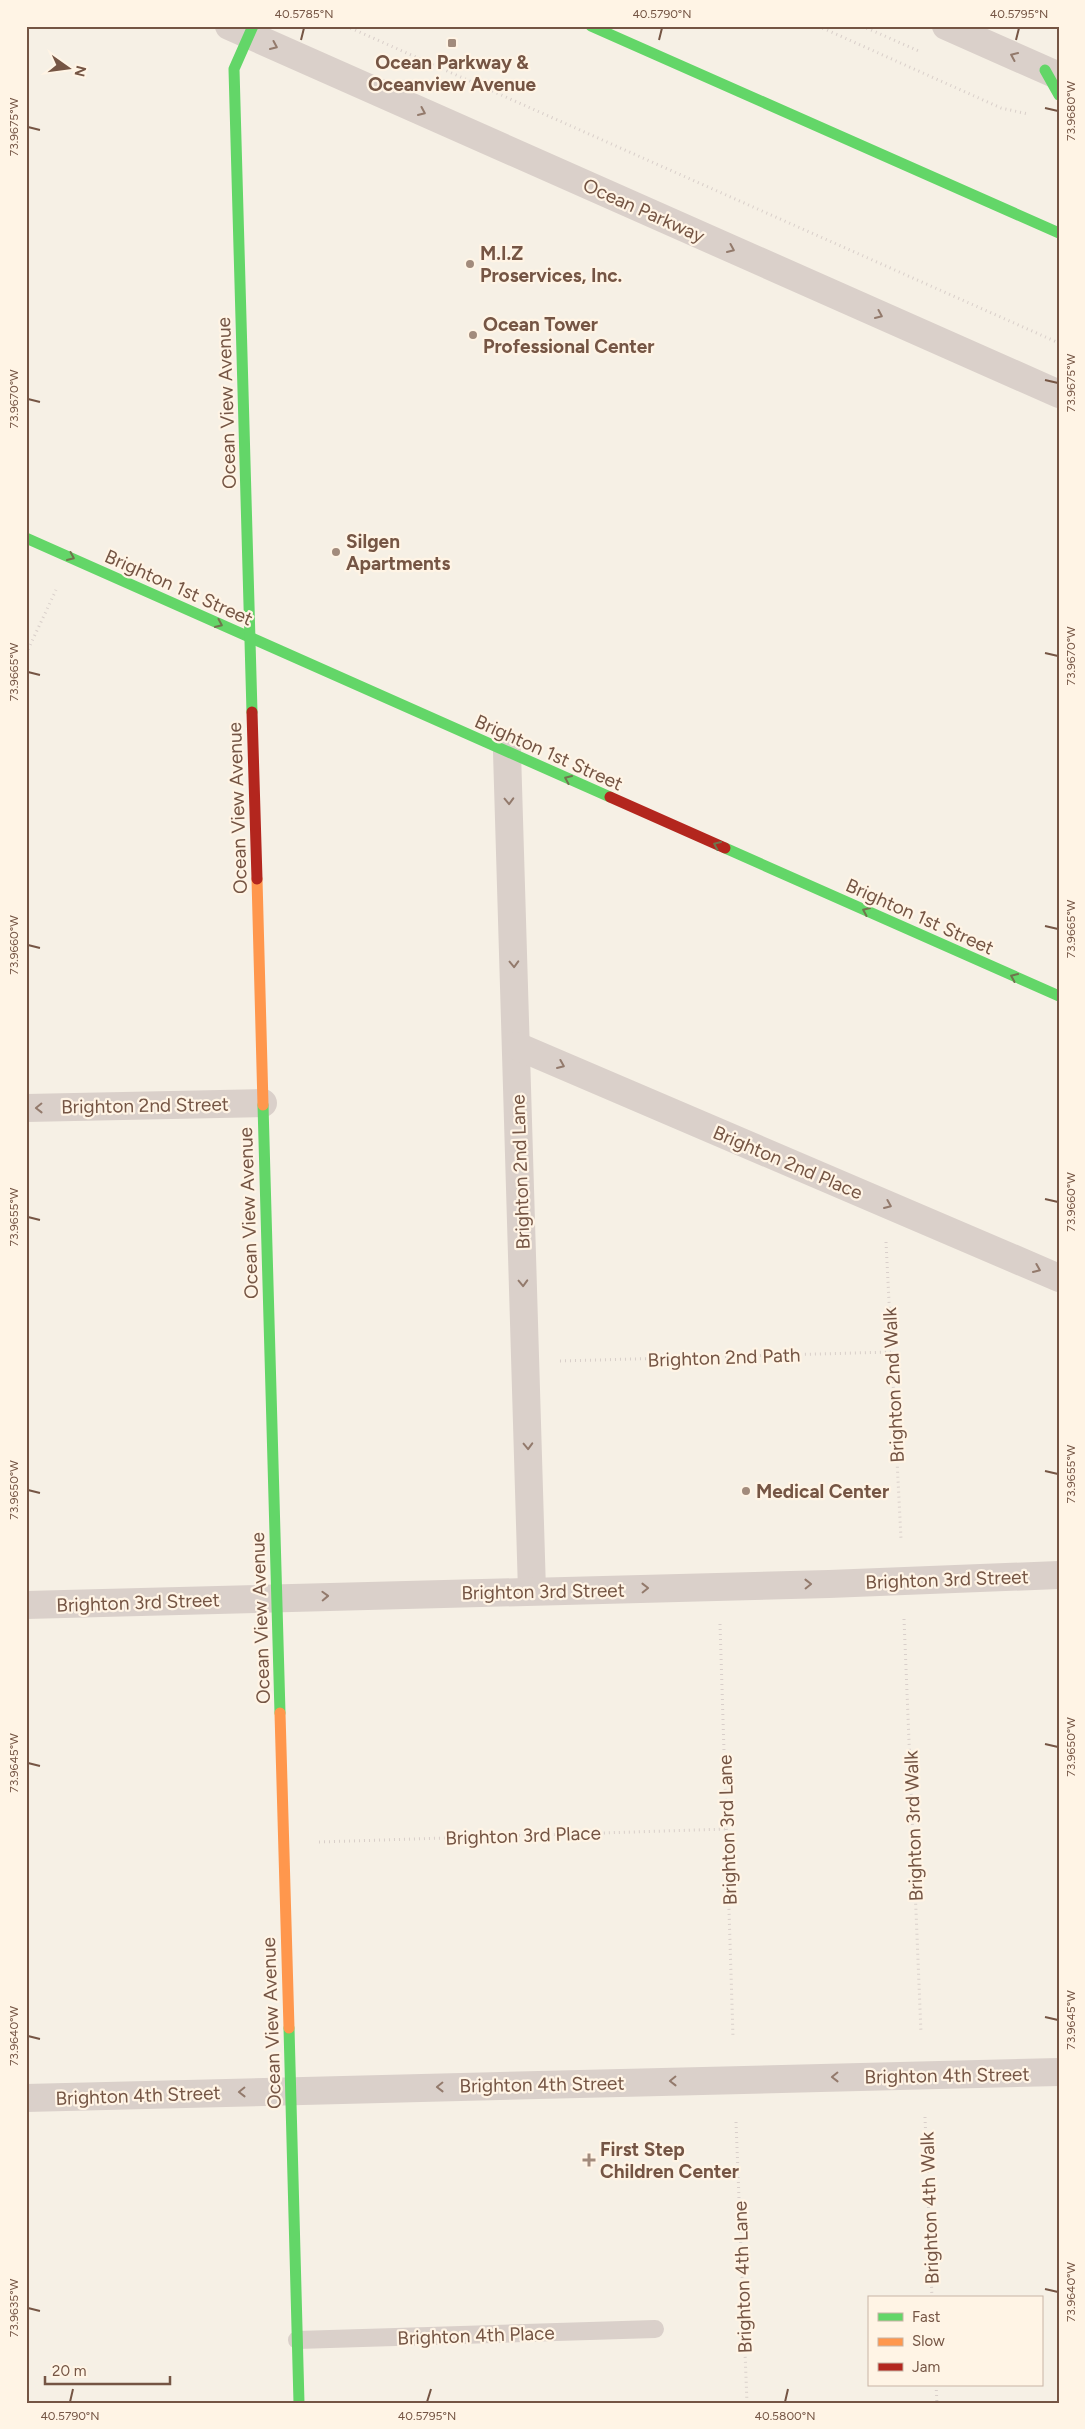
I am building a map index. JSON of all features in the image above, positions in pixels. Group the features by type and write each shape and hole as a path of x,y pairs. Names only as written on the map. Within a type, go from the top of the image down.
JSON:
{"street":[{"path":"591,26 1059,233"},
{"path":"946,26 1052,73 1059,95"},
{"name":"Ocean Parkway","path":"244,29 1059,394"},
{"name":"Ocean View Avenue","path":"244,29 234,69 299,2403"},
{"name":"Brighton 1st Street","path":"26,538 1059,996"},
{"name":"Brighton 2nd Lane","path":"508,752 532,1591"},
{"name":"Brighton 2nd Place","path":"516,1046 1059,1278"},
{"name":"Brighton 2nd Street","path":"26,1108 263,1103"},
{"name":"Brighton 3rd Street","path":"26,1605 829,1584 1059,1574"},
{"name":"Brighton 4th Street","path":"26,2098 1059,2072"}],"lane":[{"name":"Brighton 4th Place","path":"297,2340 655,2330"}],"path":[{"path":"346,26 1059,343"},
{"path":"818,26 1001,108 1037,116"},
{"path":"26,654 70,557"},
{"name":"Brighton 2nd Walk","path":"886,1241 901,1539"},
{"name":"Brighton 2nd Path","path":"557,1361 892,1352"},
{"name":"Brighton 3rd Walk","path":"904,1619 922,2033"},
{"name":"Brighton 3rd Lane","path":"720,1624 733,2037"},
{"name":"Brighton 3rd Place","path":"319,1842 727,1829"},
{"name":"Brighton 4th Walk","path":"925,2117 932,2296"},
{"name":"Brighton 4th Lane","path":"736,2122 747,2403"},
{"path":"936,2386 937,2403"}],"traffic: fast":[{"path":"252,712 234,69 253,26"},
{"path":"591,26 1059,233"},
{"path":"1045,70 1059,95"},
{"path":"26,538 610,797"},
{"path":"725,848 1059,996"},
{"path":"263,1105 280,1713"},
{"path":"289,2028 299,2403"}],"traffic: slow":[{"path":"257,879 263,1105"},
{"path":"280,1713 289,2028"}],"traffic: jam":[{"path":"252,712 257,879"},
{"path":"610,797 725,848"}],"place":[{"name":"Ocean Parkway & Oceanview Avenue","path":"452,43"},
{"name":"M.I.Z Proservices, Inc.","path":"470,264"},
{"name":"Ocean Tower Professional Center","path":"473,335"},
{"name":"Silgen Apartments","path":"336,552"},
{"name":"Medical Center","path":"746,1491"},
{"name":"First Step Children Center","path":"589,2160"}]}
